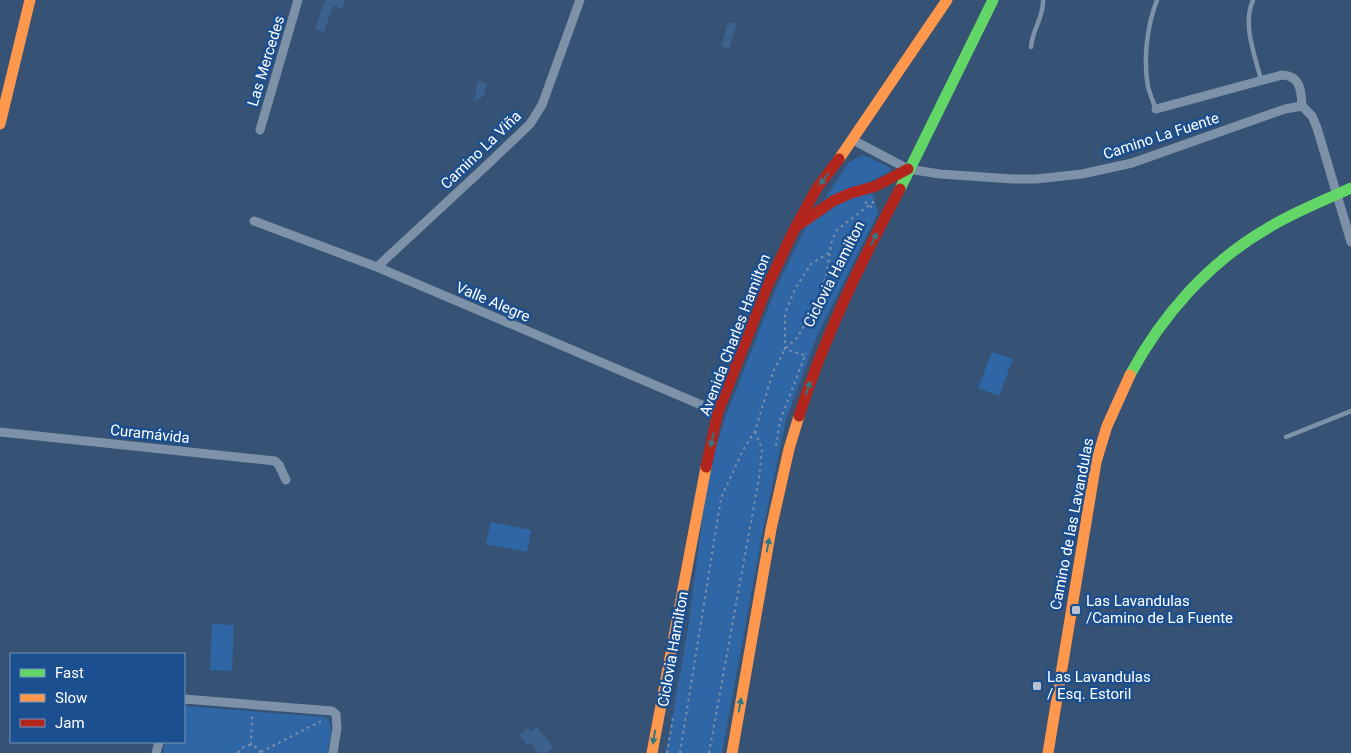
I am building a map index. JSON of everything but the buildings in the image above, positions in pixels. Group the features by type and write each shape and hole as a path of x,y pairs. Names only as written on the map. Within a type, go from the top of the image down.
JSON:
{"main road":[{"path":"0,121 30,0"},
{"name":"Avenida Charles Hamilton","path":"652,753 718,412 768,287 793,232 817,188 853,140 947,0"},
{"path":"879,218 900,189 908,169 993,0"},
{"path":"793,232 813,214 833,201 851,193 879,190 908,169"},
{"name":"Camino de las Lavandulas","path":"1048,753 1096,462 1110,416 1130,373 1154,333 1169,314 1198,282 1223,259 1265,229 1303,209 1351,188"},
{"path":"732,753 779,489 801,410 818,360 884,209 879,190"}],"street":[{"name":"Las Mercedes","path":"260,130 298,0"},
{"name":"Camino La Viña","path":"377,267 530,124 542,105 580,0"},
{"name":"Camino La Fuente","path":"1156,110 1282,75 1296,79 1301,90 1302,106 1312,116 1317,128 1351,242"},
{"name":"Camino La Fuente","path":"853,140 908,169 940,174 1013,179 1044,178 1082,174 1132,163 1285,109 1302,106"},
{"name":"Valle Alegre","path":"254,221 377,267 718,412"},
{"name":"Curamávida","path":"0,432 275,461 286,480"},
{"path":"185,698 332,711 336,714 337,728 333,753"}],"lane":[{"path":"1031,47 1043,7 1042,0"},
{"path":"1156,110 1148,87 1147,51 1157,0"},
{"path":"1253,0 1249,19 1250,39 1261,80"},
{"path":"1286,437 1351,412"}],"path":[{"path":"680,753 721,498 740,457 755,431 773,372 784,349 798,337 822,291 832,240 837,230 870,205 879,190"},
{"name":"Ciclovia Hamilton","path":"861,200 870,205 879,218"},
{"path":"784,349 785,313 795,289 811,264 830,252"},
{"name":"Ciclovia Hamilton","path":"775,449 780,421 809,347"},
{"path":"784,349 818,360"},
{"path":"709,753 759,478 762,449 755,431"},
{"path":"251,745 253,704"},
{"path":"238,753 243,747 251,745 261,752 336,714"},
{"name":"Ciclovia Hamilton","path":"667,753 674,714"}],"shaded area":[{"path":"325,0 345,0 342,9 333,6 324,32 315,29"},
{"path":"728,22 737,24 729,49 721,46"},
{"path":"478,81 487,83 484,96 474,101"},
{"path":"863,155 889,167 891,171 869,182 878,213 817,336 786,420 763,529 722,753 666,753 688,628 709,469 725,418 775,290 805,229 849,162"},
{"path":"992,352 1013,359 999,396 978,388"},
{"path":"491,522 531,530 527,552 486,544"},
{"path":"212,624 234,625 232,671 210,670"},
{"path":"185,706 325,717 331,729 327,753 163,753 165,743 185,743"},
{"path":"537,727 553,747 546,753 539,753 530,742 527,745 519,735 527,728 531,732"}],"traffic: fast":[{"path":"900,189 993,0"},
{"path":"1130,375 1172,311 1226,257 1278,222 1351,188"}],"traffic: slow":[{"path":"0,124 30,0"},
{"path":"839,159 947,0"},
{"path":"1048,753 1096,462 1107,426 1130,375"},
{"path":"732,753 771,529 789,449 799,416"},
{"path":"652,753 706,467"}],"traffic: jam":[{"path":"706,467 718,412 767,287 793,232 817,188 839,159"},
{"path":"800,224 833,201 851,193 876,186 908,169"},
{"path":"799,416 820,357 844,300 900,189"}],"place":[{"name":"Las Lavandulas /Camino de La Fuente","path":"1076,610"},
{"name":"Las Lavandulas / Esq. Estoril","path":"1037,686"}]}
